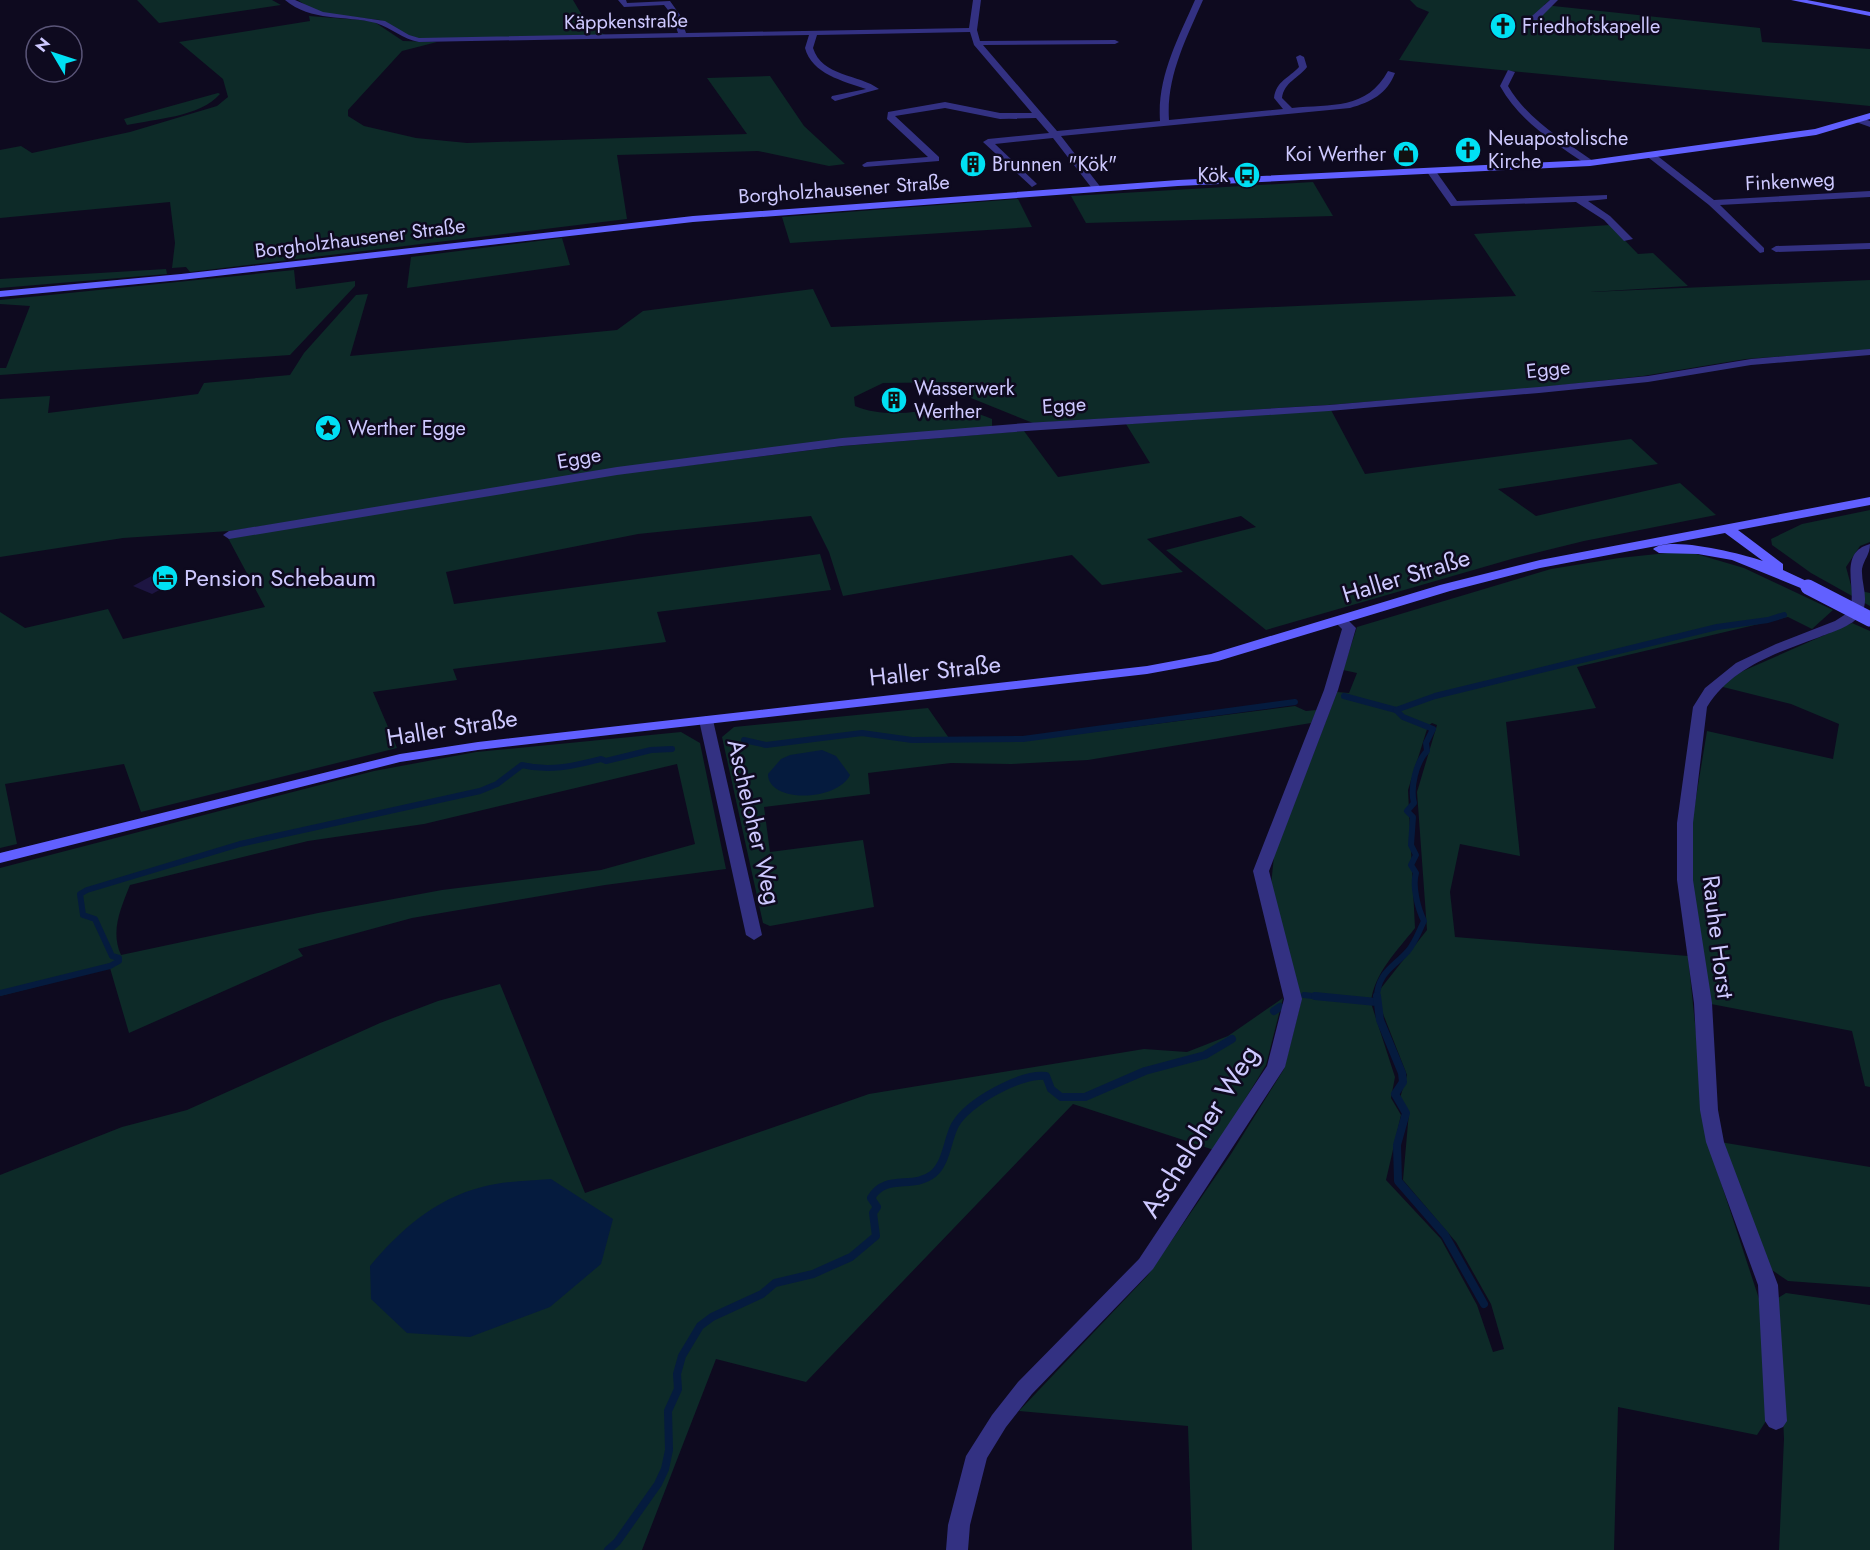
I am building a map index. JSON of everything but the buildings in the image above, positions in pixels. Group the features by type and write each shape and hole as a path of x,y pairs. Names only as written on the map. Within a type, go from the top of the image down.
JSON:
{"main road":[{"path":"1795,0 1870,14"},
{"name":"Borgholzhausener Straße","path":"0,294 193,276 616,225 1097,189 1590,164 1816,132 1870,116"},
{"name":"Haller Straße","path":"0,858 400,758 478,746 1147,670 1213,658 1444,588 1605,550 1870,501"},
{"path":"1727,528 1790,577"},
{"path":"1706,532 1733,555"},
{"path":"1605,550 1682,547 1733,555 1790,577 1870,619"}],"street":[{"name":"Käppkenstraße","path":"289,0 313,14 376,21 402,37 419,40 973,30"},
{"path":"622,0 624,5 664,1 675,12 683,37"},
{"path":"977,0 973,30 977,43 1039,115 1097,189"},
{"path":"1165,123 1162,106 1166,95 1166,76 1199,0"},
{"path":"1535,18 1554,0"},
{"path":"813,34 809,48 814,61 825,69 875,89 835,98"},
{"path":"977,43 1115,42"},
{"path":"1291,112 1278,98 1278,92 1282,83 1303,67 1300,57"},
{"path":"1511,72 1504,86 1509,97 1525,114 1590,164"},
{"path":"1032,184 988,142 1334,108 1367,100 1379,94 1386,86 1391,73"},
{"path":"867,165 936,159 890,117 895,112 945,105 1000,116 1039,115"},
{"path":"1859,120 1870,124"},
{"name":"Finkenweg","path":"1652,156 1712,203 1760,250"},
{"path":"1432,172 1454,204 1604,197"},
{"name":"Finkenweg","path":"1712,203 1870,194"},
{"path":"1578,198 1607,218 1628,239"},
{"path":"1776,249 1870,246"},
{"name":"Egge","path":"230,535 618,471 842,442 1026,427 1329,408 1527,391 1648,379 1751,362 1870,352"},
{"name":"Rauhe Horst","path":"1776,1421 1768,1285 1715,1142 1709,1110 1703,1003 1685,880 1685,823 1700,707 1706,693 1729,673 1840,624 1854,613 1859,602 1854,577 1856,566 1870,548"},
{"name":"Ascheloher Weg","path":"957,1550 959,1525 977,1456 999,1421 1025,1388 1146,1264 1276,1067 1293,999 1262,871 1331,690 1349,628 1341,621"},
{"name":"Ascheloher Weg","path":"706,720 754,935"}],"green space":[{"path":"137,0 272,0 281,5 159,23"},
{"path":"298,0 573,0 589,27 610,37 421,39 409,36 380,20 317,13"},
{"path":"1410,0 1550,0 1544,5 1760,28 1762,42 1870,49 1870,106 1399,60 1429,12 1417,7"},
{"path":"309,16 373,21 403,41 437,42 402,51 348,110 348,116 364,126 416,138 467,143 747,134 707,78 770,76 804,126 845,164 829,166 758,151 617,155 627,219 190,272 186,267 172,268 175,243 170,202 0,218 0,150 21,146 32,153 130,132 217,106 228,97 223,79 179,42 310,21"},
{"path":"220,94 201,108 176,116 127,125 124,119"},
{"path":"1313,182 1333,216 1086,223 1071,196"},
{"path":"1018,199 1032,227 790,243 782,217"},
{"path":"1610,225 1638,254 1653,253 1688,286 1590,292 1870,280 1870,350 1746,359 1643,376 1536,388 1328,405 1033,423 971,398 962,382 883,383 854,397 855,406 890,413 939,410 973,412 992,419 992,427 842,440 229,531 123,538 0,557 0,399 50,396 48,413 198,394 204,383 290,375 304,353 356,295 368,294 350,356 617,330 643,311 813,289 831,327 1516,296 1474,234"},
{"path":"562,238 570,265 407,288 411,257"},
{"path":"166,269 167,274 0,288 0,279"},
{"path":"294,270 296,289 355,281 355,286 290,355 0,375 0,368 6,368 30,306 0,304 0,300"},
{"path":"1331,410 1365,474 1631,439 1658,464 1498,489 1536,516 1680,483 1716,515 1584,541 1515,558 1266,630 1166,550 1256,527 1241,516 1147,539 1183,572 1102,585 1072,555 843,596 829,552 811,516 638,534 446,572 454,604 820,554 831,590 657,612 666,642 453,669 457,680 373,692 397,748 141,812 124,764 5,784 17,844 0,848 0,612 25,628 108,609 123,639 265,607 228,538 619,474 843,446 1024,431 1058,477 1150,463 1126,424"},
{"path":"1870,510 1870,542 1860,546 1846,567 1852,589 1870,593 1870,606 1811,573 1772,545 1771,539 1802,524"},
{"path":"1686,551 1744,568 1833,610 1812,629 1788,617 1577,667 1596,708 1506,722 1520,856 1460,844 1450,892 1455,937 1688,956 1707,1140 1762,1308 1766,1421 1757,1435 1618,1407 1614,1550 1192,1550 1188,1426 1019,1411 1148,1275 1231,1154 1284,1069 1301,1002 1271,885 1274,856 1337,692 1349,693 1357,673 1343,670 1357,627 1551,569 1619,558","holes":["1432,723 1437,725 1417,792 1427,930 1378,992 1380,1006 1407,1075 1400,1098 1409,1112 1403,1180 1456,1242 1491,1304 1504,1349 1493,1352 1477,1305 1441,1239 1386,1180 1401,1115 1391,1098 1395,1077 1371,1003 1381,972 1415,928 1408,790 1428,726"]},
{"path":"1852,623 1870,631 1870,1087 1865,1086 1852,1031 1711,1004 1692,882 1692,822 1707,731 1833,759 1839,724 1791,704 1719,686 1743,671"},
{"path":"1295,706 1306,711 1317,710 1311,723 1088,760 1011,764 951,763 868,773 870,794 764,807 770,852 863,840 874,907 770,926 763,923 722,737 734,727 928,708 951,741 1023,741"},
{"path":"681,732 700,743 726,869 605,885 412,918 298,949 303,956 129,1033 110,968 0,996 0,868 374,771 476,752","holes":["677,764 695,844 601,870 442,890 318,913 121,955 116,937 118,920 130,885 308,841 424,824"]},
{"path":"500,984 585,1193 869,1094 1144,1049 1187,1052 1228,1036 1283,998 1266,1065 1214,1150 1073,1104 806,1382 716,1359 642,1550 0,1550 0,1175 122,1127 187,1110 380,1023 438,1001"},
{"path":"1720,1142 1870,1167 1870,1287 1788,1281 1769,1268"},
{"path":"1786,1293 1870,1305 1870,1550 1779,1550 1784,1439 1778,1298"}],"water":[{"path":"822,750 836,756 850,775 843,784 819,794 804,795 779,790 771,784 768,774 781,759 790,755"},
{"path":"551,1179 613,1219 601,1264 550,1307 470,1337 407,1333 371,1299 370,1266 406,1228 434,1208 465,1192 490,1185"}],"waterway":[{"path":"1396,710 1435,696 1717,627 1768,620 1784,615"},
{"path":"1344,696 1396,710"},
{"path":"744,740 766,745 862,733 912,740 1023,739 1295,702"},
{"path":"1377,997 1383,976 1410,948 1424,921 1416,897 1416,873 1411,865 1416,855 1411,845 1413,817 1407,811 1414,803 1415,776 1427,751 1426,743 1433,729 1403,717 1396,710"},
{"path":"0,993 110,966 119,961 119,958 112,956 95,919 83,915 80,894 87,890 240,844 480,791 497,784 522,765 542,768 562,767 601,759 606,761 651,750 672,749"},
{"path":"1304,995 1331,998"},
{"path":"1315,996 1376,1002"},
{"path":"1377,997 1380,1020 1402,1073 1403,1082 1395,1094 1406,1113 1397,1145 1398,1181 1445,1235 1484,1304"},
{"path":"1274,1011 1280,1007"},
{"path":"608,1550 617,1542 658,1484 665,1469 669,1450 668,1411 678,1389 677,1374 682,1356 700,1326 712,1317 762,1294 775,1283 813,1274 851,1257 876,1236 873,1213 877,1207 871,1198 877,1190 891,1184 925,1179 933,1174 941,1163 955,1125 971,1107 996,1091 1023,1079 1046,1076 1051,1089 1061,1097 1085,1097 1145,1071 1205,1055 1232,1039"}],"place":[{"name":"Friedhofskapelle","path":"1503,26"},
{"name":"Neuapostolische Kirche","path":"1468,150"},
{"name":"Koi Werther","path":"1406,154"},
{"name":"Brunnen \"Kök\"","path":"973,164"},
{"name":"Kök","path":"1247,175"},
{"name":"Wasserwerk Werther","path":"894,400"},
{"name":"Werther Egge","path":"328,428"},
{"name":"Pension Schebaum","path":"165,578"}]}
